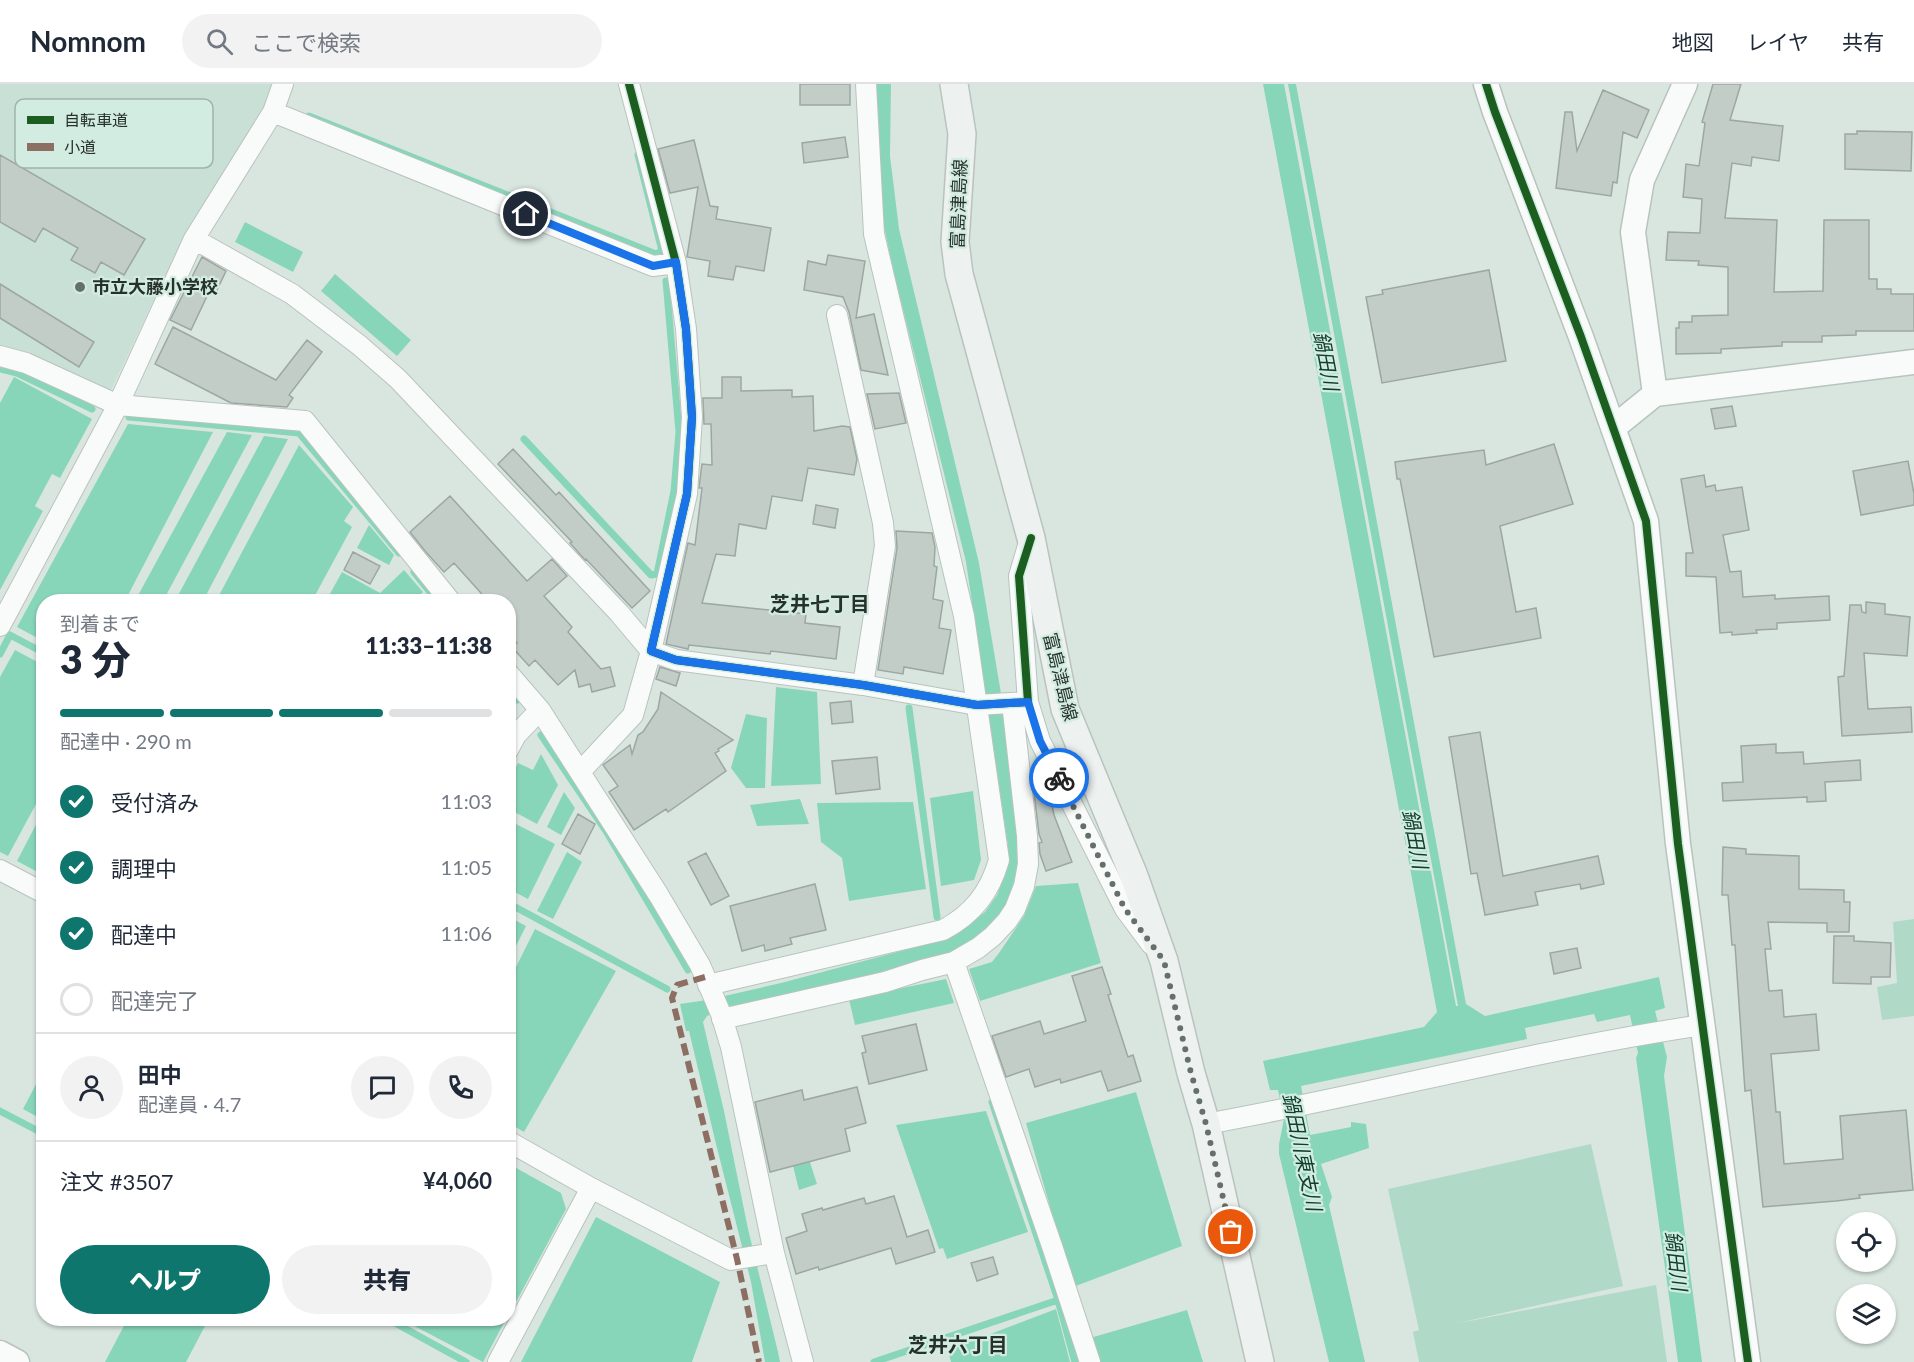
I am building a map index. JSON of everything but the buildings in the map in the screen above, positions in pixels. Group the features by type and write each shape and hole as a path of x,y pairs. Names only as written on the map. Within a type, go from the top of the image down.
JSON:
{"main road":[{"name":"富島津島線","path":"954,84 962,134 955,242 958,274 1030,538 1065,709 1134,876 1164,961 1191,1073 1206,1124 1260,1362"}],"street":[{"path":"0,626 118,405 194,239 273,112 283,84"},
{"path":"580,772 633,715 651,651 687,494 692,417 686,329 676,262 628,84"},
{"path":"708,985 943,930 968,914 978,904 994,876 999,860 964,616 874,234 866,84"},
{"path":"1486,84 1581,337 1646,520 1678,844 1748,1362"},
{"path":"1656,394 1633,232 1642,180 1685,84"},
{"path":"273,112 653,266 676,262"},
{"path":"194,239 292,294 359,345 398,379 619,613 651,651 676,660 863,685 977,705 1015,702"},
{"path":"837,315 883,523 885,546 863,685"},
{"path":"0,356 26,363 118,405 305,421 445,594"},
{"path":"1613,428 1656,394 1914,363"},
{"path":"721,1017 885,982 954,962 993,936 1015,909 1024,886 1028,864 1015,702 1019,576 1030,538"},
{"path":"516,682 540,710 658,894 700,965 721,1017 734,1059 774,1253 803,1362"},
{"path":"1015,702 1040,741 1125,909 1164,961"},
{"path":"516,735 540,710"},
{"path":"0,870 36,889"},
{"path":"954,962 1090,1362"},
{"path":"1206,1124 1632,1035 1702,1025"},
{"path":"516,1146 591,1188 731,1260 774,1253"},
{"path":"498,1362 591,1188"},
{"path":"0,1353 17,1362"}],"shaded area":[{"name":"市立大藤小学校","path":"0,84 275,84 265,110 188,228 110,392 0,347"},
{"path":"1914,919 1914,1016 1882,1020 1877,987 1897,983 1893,922"},
{"path":"1591,1144 1623,1286 1454,1324 1656,1285 1667,1362 1419,1362 1413,1332 1419,1330 1388,1189"}],"water":[{"path":"876,84 891,84 890,156 899,229 979,563 1007,729 1021,860 1008,910 984,934 949,956 884,974 728,1007 707,1016 703,1022 748,1229 780,1362 765,1362 751,1282 689,1031 686,1031 680,1004 781,983 950,938 985,912 997,895 1006,871 1008,846 966,562 883,221"},
{"path":"1263,84 1284,84 1456,1006 1458,1006 1288,84 1296,84 1466,1004 1485,1016 1659,977 1665,1008 1655,1011 1667,1057 1664,1076 1702,1362 1678,1362 1636,1058 1638,1053 1630,1015 1597,1022 1594,1014 1525,1028 1527,1039 1301,1086 1310,1135 1351,1127 1351,1122 1366,1124 1369,1148 1321,1164 1332,1197 1329,1205 1365,1362 1329,1362 1279,1154 1284,1119 1278,1090 1270,1090 1263,1061 1424,1027 1437,1012"},
{"path":"245,222 303,252 293,272 235,242"},
{"path":"335,274 411,340 397,356 321,291"},
{"path":"14,377 92,419 60,478 52,474 35,506 43,511 0,590 0,403"},
{"path":"128,424 213,432 129,594 36,594 36,637 17,627"},
{"path":"227,432 252,435 167,594 139,594"},
{"path":"264,436 288,439 207,594 179,594"},
{"path":"299,445 353,507 344,521 352,527 316,594 220,594"},
{"path":"369,525 394,555 389,565 357,548"},
{"path":"404,570 423,592 421,594 330,594 342,572 380,593"},
{"path":"15,650 36,661 36,804 8,856 0,852 0,677"},
{"path":"776,687 817,692 821,784 771,786"},
{"path":"746,714 767,718 765,788 746,788 731,768"},
{"path":"541,754 558,785 537,824 516,813 516,767 518,763 533,770"},
{"path":"973,791 981,860 974,880 941,886 930,798"},
{"path":"564,792 575,808 561,835 547,827"},
{"path":"800,799 809,824 757,826 750,805"},
{"path":"913,802 926,889 849,901 842,858 821,842 817,803"},
{"path":"36,824 36,871 17,861"},
{"path":"516,824 555,844 528,899 516,893"},
{"path":"567,852 582,862 553,919 537,911"},
{"path":"1078,883 1101,963 980,1001 969,969 992,962 1024,916 1036,886"},
{"path":"516,921 526,926 516,946"},
{"path":"535,929 616,971 524,1132 516,1127 516,967"},
{"path":"946,979 954,1003 855,1025 849,999"},
{"path":"36,1084 36,1116 23,1109"},
{"path":"1136,1092 1182,1246 1073,1287 1026,1123"},
{"path":"986,1111 1028,1232 947,1259 943,1248 939,1249 896,1125"},
{"path":"807,1153 817,1184 799,1190 791,1158"},
{"path":"516,1168 561,1193 566,1209 516,1302"},
{"path":"596,1217 720,1282 692,1362 521,1362"},
{"path":"1056,1309 1070,1362 951,1362 948,1350"},
{"path":"1187,1310 1203,1362 1097,1362 1090,1338"},
{"path":"124,1326 205,1326 186,1362 105,1362"},
{"path":"414,1326 502,1326 483,1362"}],"waterway":[{"path":"309,116 656,254 662,251 638,155"},
{"path":"524,439 651,575 657,574 674,491 679,432 666,281"},
{"path":"0,369 17,373 92,409"},
{"path":"129,417 299,433 399,553"},
{"path":"414,572 432,594"},
{"path":"0,654 10,635 36,649"},
{"path":"909,708 937,917"},
{"path":"541,735 606,831 688,970"},
{"path":"516,907 667,989"},
{"path":"874,1362 1058,1300 992,1102"},
{"path":"0,1111 36,1130"},
{"path":"1058,1300 1075,1362"},
{"path":"401,1326 466,1362"}],"marked path":[{"path":"705,977 677,985 672,998 737,1259 759,1362"}],"cycle path":[{"path":"629,84 676,263 686,329 692,417 687,494 651,651 676,660 863,685 977,705 1028,702 1019,576 1031,538"},
{"path":"1486,84 1581,337 1646,521 1678,844 1748,1362"}],"way so far":[{"path":"1059,778 1125,909 1164,961 1231,1232"}],"place":[{"name":"市立大藤小学校","path":"80,287"}],"district":[{"name":"芝井七丁目","path":"820,604"},
{"name":"芝井六丁目","path":"958,1345"}],"route":[{"path":"526,214 653,266 676,262 686,329 692,417 687,494 651,651 676,660 863,685 977,705 1028,702 1040,741 1059,778"}],"water label":[{"name":"鍋田川","path":"1326,361"},
{"name":"鍋田川","path":"1415,839"},
{"name":"鍋田川東支川","path":"1302,1152"},
{"name":"鍋田川","path":"1676,1261"}]}
